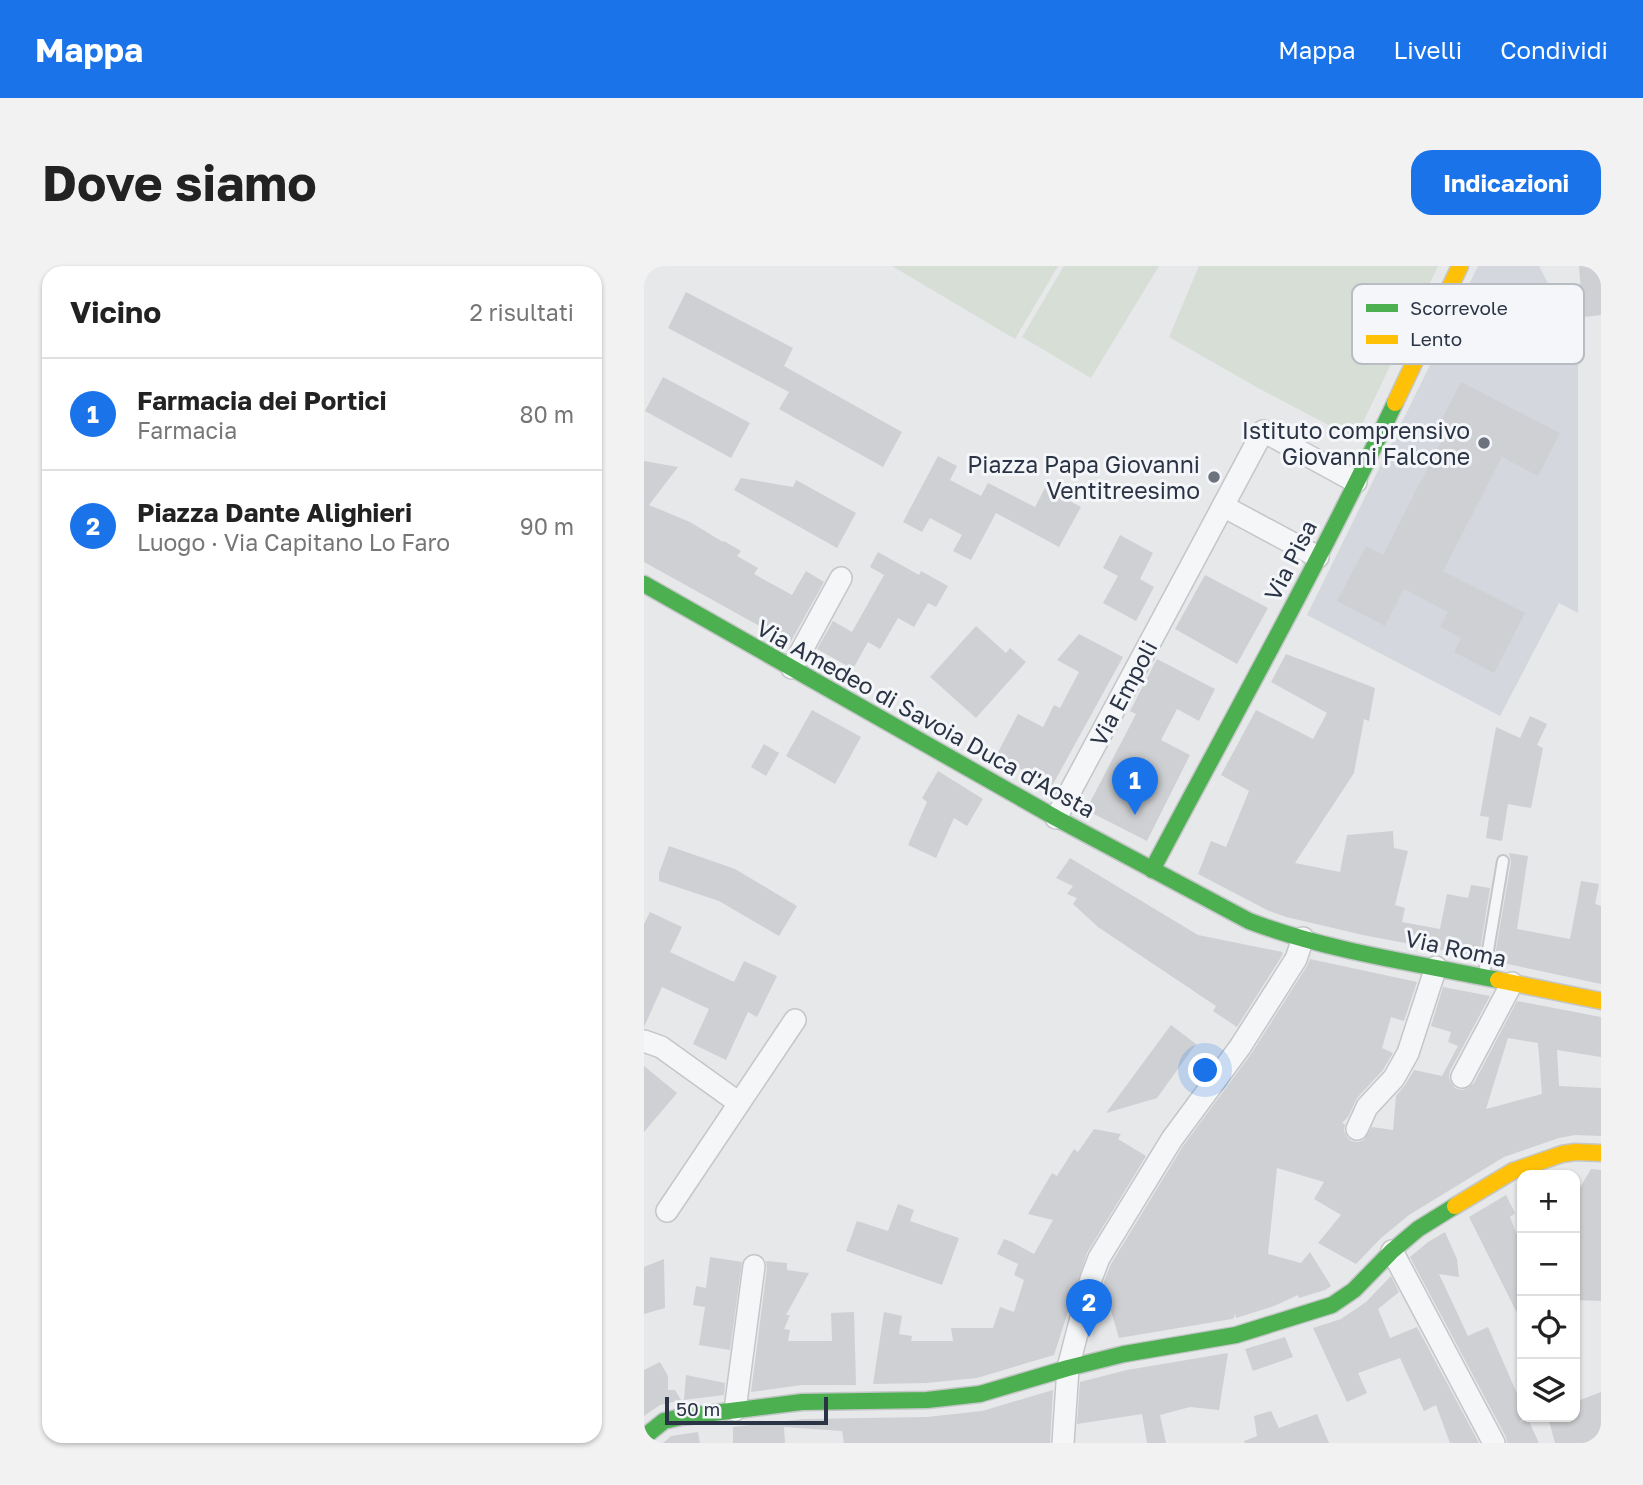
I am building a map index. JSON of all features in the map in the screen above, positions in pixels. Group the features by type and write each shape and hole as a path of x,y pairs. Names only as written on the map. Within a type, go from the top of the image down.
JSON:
{"street":[{"name":"Via Pisa","path":"1452,284 1460,266"},
{"name":"Via Pisa","path":"1152,870 1318,557 1414,364"},
{"name":"Via Empoli","path":"1056,818 1263,432 1356,482"},
{"path":"1223,506 1318,557"},
{"path":"792,668 841,578"},
{"name":"Via Amedeo di Savoia Duca d'Aosta","path":"644,584 1152,870 1249,921 1303,938"},
{"path":"1063,1443 1062,1373 1099,1258 1172,1139 1240,1047 1296,959 1303,938"},
{"name":"Via Roma","path":"1303,938 1601,1001"},
{"path":"1357,1129 1367,1107 1394,1078 1408,1053 1436,967"},
{"path":"1462,1077 1512,983"},
{"path":"667,1211 795,1020"},
{"path":"644,1041 661,1047 739,1103"},
{"path":"644,1437 664,1421 681,1416 802,1402 927,1400 980,1394 1124,1354 1236,1335 1332,1305 1354,1290 1418,1229 1513,1171 1562,1154 1601,1153"},
{"path":"1392,1251 1494,1443"},
{"path":"735,1410 754,1266"}],"lane":[{"path":"1484,977 1503,861"}],"shaded area":[{"path":"892,266 1058,266 1015,339"},
{"path":"1064,266 1159,266 1091,378 1022,337"},
{"path":"1199,266 1438,266 1429,284 1352,284 1352,364 1391,364 1355,439 1169,337"},
{"name":"Istituto comprensivo Giovanni Falcone","path":"1478,266 1539,266 1548,284 1469,284"},
{"name":"Istituto comprensivo Giovanni Falcone","path":"1578,364 1578,613 1559,603 1500,716 1307,615 1430,365"}],"building":[{"path":"1579,266 1601,266 1601,315 1584,317 1584,284 1580,284"},
{"path":"686,292 793,348 784,366 902,432 883,467 779,409 789,392 668,328"},
{"path":"663,377 750,423 731,458 645,411"},
{"path":"1461,382 1560,433 1538,476 1502,457 1443,571 1525,613 1494,673 1454,652 1461,638 1440,627 1448,612 1404,589 1385,626 1337,601 1366,546 1383,555 1443,438 1435,433"},
{"path":"938,456 957,466 950,480 981,496 988,483 1035,507 1045,488 1081,507 1059,547 996,513 971,560 953,551 962,535 930,518 922,532 903,522"},
{"path":"644,461 678,467 649,505 690,522 741,551 737,556 758,568 754,574 792,595 806,571 824,582 790,643 644,562"},
{"path":"741,478 793,487 796,480 856,513 837,548 734,490"},
{"path":"1120,535 1153,553 1140,579 1154,587 1136,621 1103,603 1118,576 1103,568"},
{"path":"878,552 919,575 921,571 948,586 936,607 928,603 914,627 898,618 880,649 868,642 853,669 817,649 833,621 852,632 884,575 870,567"},
{"path":"1205,575 1268,608 1237,664 1175,629"},
{"path":"976,626 1006,653 1010,648 1026,662 976,718 930,677"},
{"path":"1079,634 1123,657 1052,786 996,756 1018,714 1043,727 1054,705 1060,708 1079,672 1057,660"},
{"path":"1286,654 1375,688 1369,721 1364,719 1354,773 1295,863 1340,872 1347,835 1393,831 1394,848 1408,851 1395,905 1405,908 1402,922 1440,929 1447,894 1468,898 1471,885 1490,888 1479,957 1286,917 1198,874 1211,841 1226,847 1249,791 1221,775 1256,710 1313,739 1327,713 1271,682"},
{"path":"1157,659 1215,689 1199,721 1177,709 1161,740 1190,755 1147,841 1086,810 1136,714 1130,711"},
{"path":"812,710 861,737 835,784 786,756"},
{"path":"1530,716 1547,724 1537,745 1543,748 1531,808 1508,804 1502,841 1486,838 1489,817 1480,816 1496,727 1520,738"},
{"path":"764,744 779,753 766,776 751,767"},
{"path":"938,771 983,799 967,826 954,818 936,858 908,845 927,802 922,798"},
{"path":"669,846 735,869 797,906 779,936 719,901 659,881 659,873"},
{"path":"1509,853 1528,856 1517,929 1570,939 1581,881 1599,884 1595,904 1601,906 1601,984 1494,961 1511,862"},
{"path":"1070,858 1198,935 1282,952 1237,1027 1213,1011 1216,1006 1098,927 1073,904 1077,898 1067,894 1073,886 1056,878"},
{"path":"650,912 682,927 670,952 734,982 744,961 777,976 757,1017 748,1012 726,1060 693,1044 709,1009 662,987 644,1027 644,924"},
{"path":"1310,959 1417,982 1404,1021 1391,1017 1382,1048 1393,1053 1383,1070 1357,1098 1342,1123 1345,1124 1344,1131 1351,1141 1364,1140 1372,1127 1393,1130 1396,1096 1414,1070 1442,1076 1458,1046 1448,1042 1451,1032 1431,1026 1443,987 1490,996 1450,1071 1451,1083 1462,1090 1474,1083 1517,1001 1601,1017 1601,1057 1557,1050 1559,1086 1601,1088 1601,1136 1575,1135 1559,1138 1504,1157 1409,1215 1381,1238 1356,1264 1318,1243 1341,1215 1314,1199 1324,1182 1277,1168 1268,1254 1301,1263 1310,1252 1331,1286 1236,1318 1235,1313 1232,1319 1119,1338 1103,1284 1111,1264 1183,1146 1251,1054","holes":["1508,1038 1538,1043 1542,1094 1486,1109"]},
{"path":"1171,1025 1196,1044 1157,1098 1106,1113"},
{"path":"644,1066 677,1093 644,1132"},
{"path":"1094,1129 1121,1134 1118,1139 1146,1156 1087,1253 1054,1355 977,1378 873,1384 884,1312 902,1316 899,1334 912,1336 911,1341 953,1341 951,1328 993,1328 1000,1307 1014,1312 1024,1280 1014,1275 1018,1264 997,1254 1004,1239 1034,1254 1053,1220 1028,1214 1052,1173 1057,1176 1074,1149 1078,1152"},
{"path":"1591,1169 1601,1170 1601,1301 1580,1300 1580,1188"},
{"path":"1506,1195 1515,1213 1510,1217 1517,1235 1517,1313 1469,1217"},
{"path":"898,1204 914,1210 910,1221 959,1238 942,1285 846,1251 857,1221 888,1231"},
{"path":"1445,1232 1457,1259 1459,1277 1439,1274 1468,1336 1488,1327 1517,1394 1517,1422 1529,1422 1539,1443 1507,1443 1410,1257"},
{"path":"710,1257 742,1262 730,1350 699,1345 705,1307 693,1305 696,1286 706,1288"},
{"path":"664,1259 665,1308 644,1314 644,1267"},
{"path":"766,1261 787,1263 787,1270 809,1273 786,1315 790,1315 784,1329 790,1330 788,1341 832,1341 831,1313 854,1312 856,1385 802,1385 751,1392"},
{"path":"1391,1276 1399,1292 1378,1309 1390,1338 1417,1327 1479,1443 1450,1443 1436,1405 1424,1411 1400,1358 1358,1373 1367,1393 1347,1402 1313,1328 1341,1319 1366,1302"},
{"path":"1285,1337 1293,1357 1253,1371 1245,1349"},
{"path":"1228,1353 1219,1410 1190,1407 1160,1415 1166,1443 1147,1443 1142,1414 1077,1424 1080,1382 1127,1370"},
{"path":"660,1362 668,1376 668,1390 675,1390 681,1400 660,1405 644,1416 644,1370"},
{"path":"686,1375 725,1383 724,1395 684,1400"},
{"path":"1053,1390 1050,1443 844,1443 842,1431 784,1427 785,1443 733,1443 733,1427 803,1419 927,1417 982,1411"},
{"path":"1601,1392 1601,1443 1555,1443 1549,1422 1580,1422 1580,1400"},
{"path":"1271,1411 1279,1428 1317,1414 1329,1443 1245,1443 1244,1441 1257,1436 1254,1416"},
{"path":"698,1432 700,1443 663,1443 671,1436"}],"traffic: fast":[{"path":"1152,870 1307,580 1395,403"},
{"path":"644,584 1056,818 1249,921 1341,948 1498,980"},
{"path":"644,1437 664,1421 681,1417 802,1402 927,1400 980,1394 1124,1354 1236,1335 1332,1305 1354,1290 1418,1229 1455,1206"}],"traffic: slow":[{"path":"1451,284 1460,266"},
{"path":"1395,403 1414,364"},
{"path":"1498,980 1601,1001"},
{"path":"1455,1206 1513,1171 1562,1154 1601,1153"}],"place":[{"name":"Istituto comprensivo Giovanni Falcone","path":"1484,443"},
{"name":"Piazza Papa Giovanni Ventitreesimo","path":"1214,477"},
{"name":"Farmacia dei Portici","path":"1135,815"},
{"name":"Piazza Dante Alighieri","path":"1089,1337"}]}
